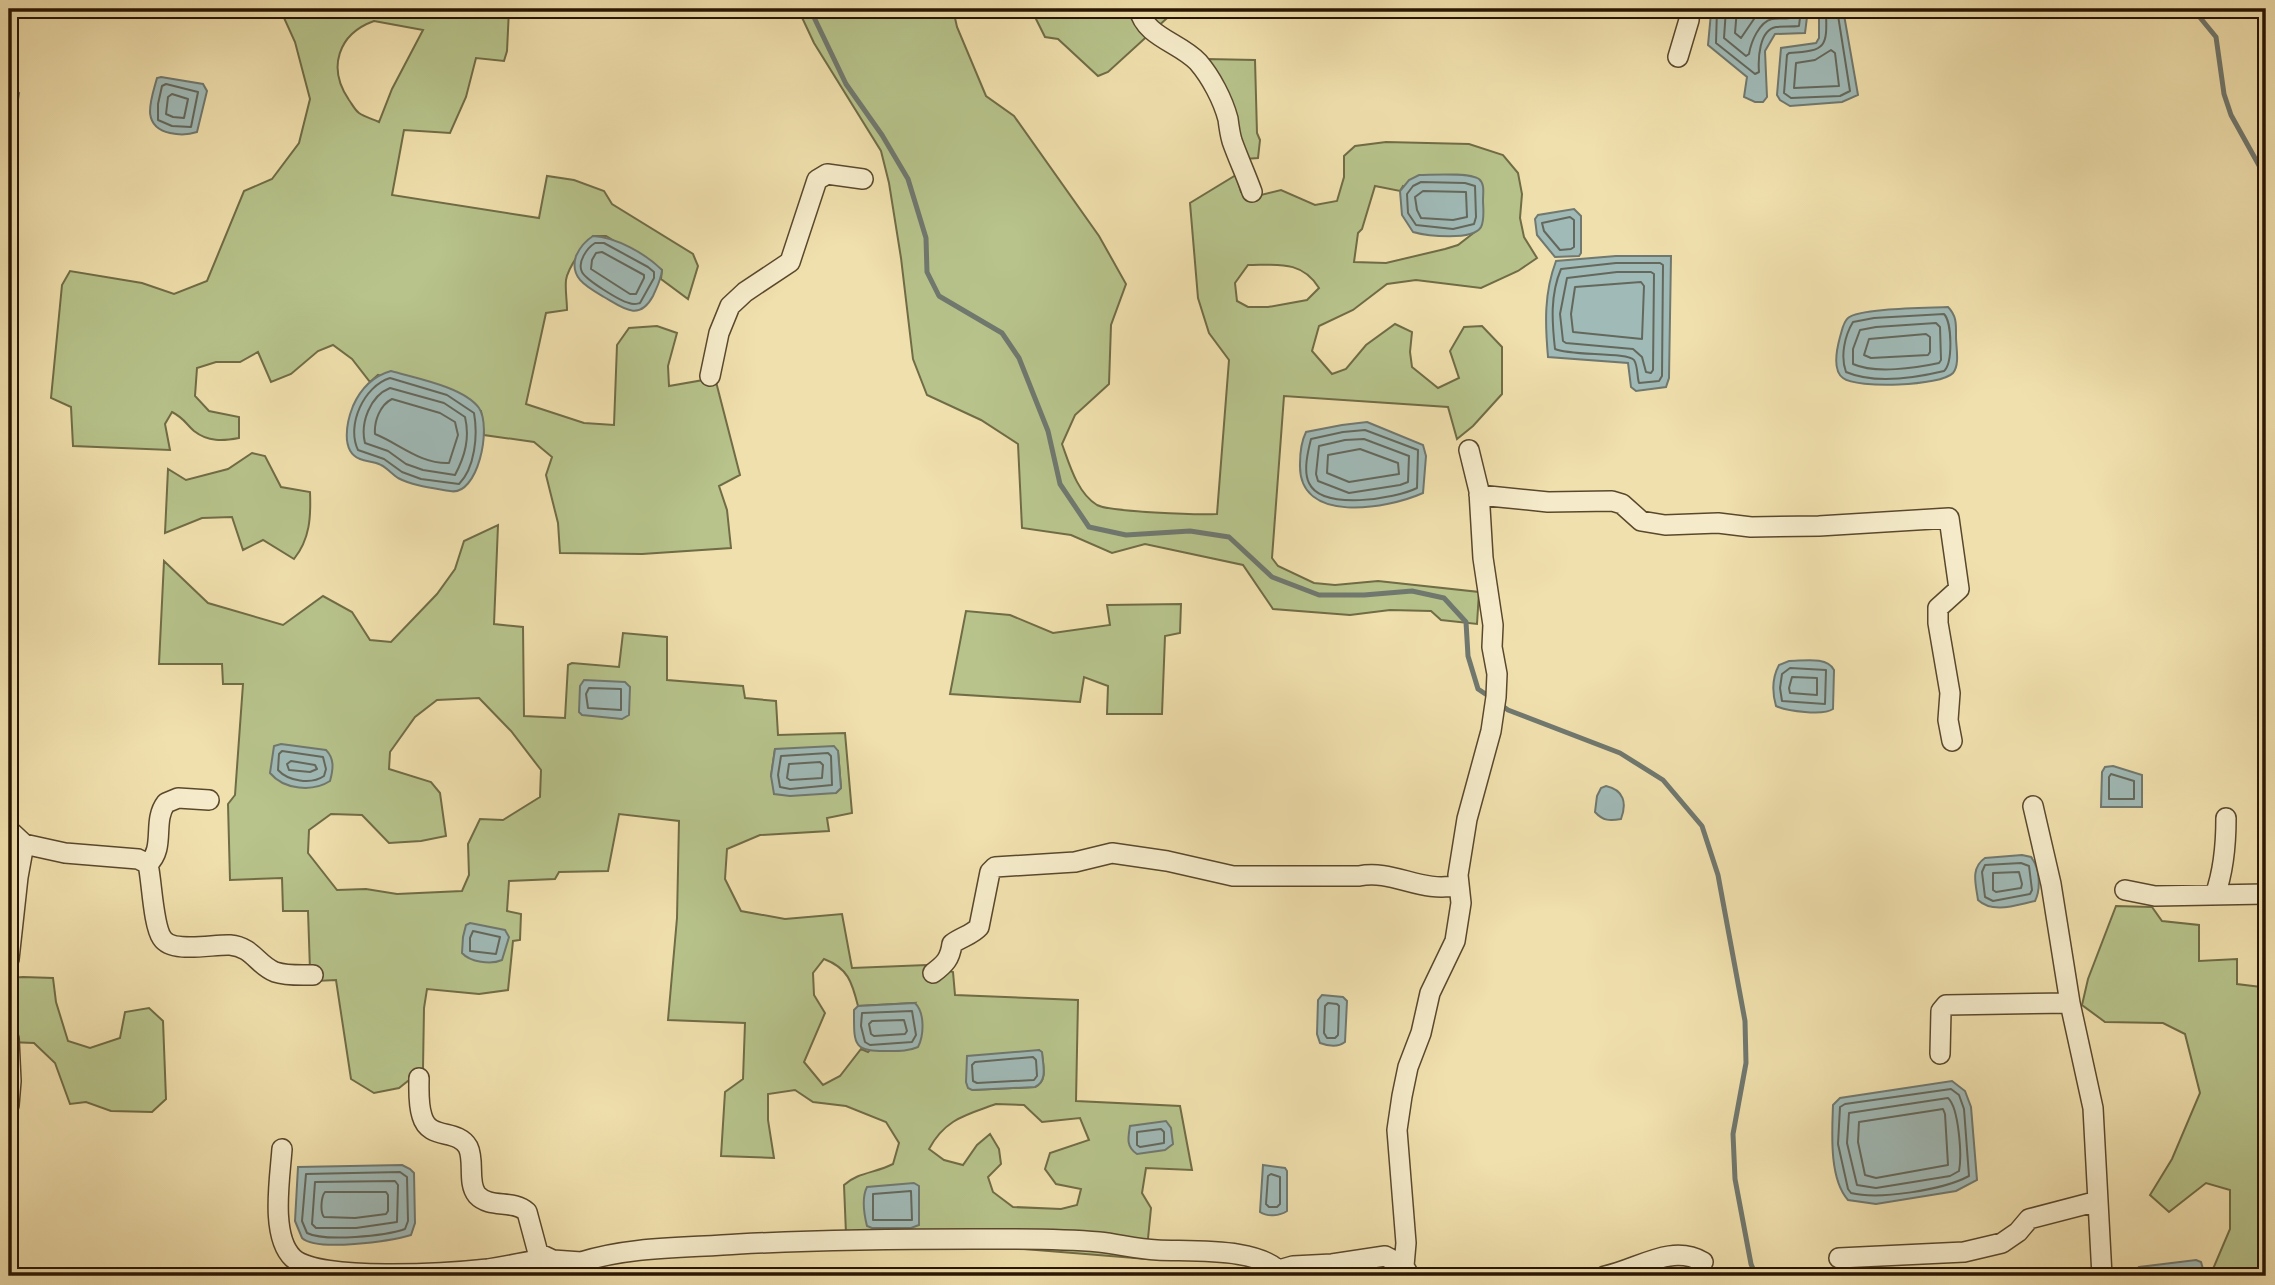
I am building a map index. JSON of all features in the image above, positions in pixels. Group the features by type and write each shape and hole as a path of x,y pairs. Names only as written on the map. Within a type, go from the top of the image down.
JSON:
{"street":[{"path":"1139,9 1148,28 1198,62 1211,82 1220,97 1231,139 1252,192"},
{"path":"1678,57 1690,9"},
{"path":"710,376 719,333 730,306 745,292 789,262 817,180 827,174 863,179"},
{"path":"1406,1271 1397,1130 1402,1096 1430,993 1455,941 1461,903 1458,875 1467,819 1491,731 1496,696 1493,625 1483,558 1479,495 1469,450"},
{"path":"1479,495 1548,502 1612,501 1622,505 1642,521 1665,525 1718,523 1751,527 1805,526 1949,518 1959,589 1938,608 1938,623 1950,693 1948,720 1952,741"},
{"path":"148,864 155,858 160,817 166,803 178,798 209,800"},
{"path":"2033,806 2051,884 2070,1003 2093,1108 2102,1276"},
{"path":"2215,895 2221,879 2226,847 2226,818"},
{"path":"9,830 24,844 65,852 138,859 148,864"},
{"path":"9,959 24,844"},
{"path":"933,973 945,964 952,944 975,933 979,927 990,872 995,867 1075,862 1112,853 1167,861 1233,876 1359,876 1371,873 1428,887 1458,885"},
{"path":"148,864 157,925 162,940 170,945 199,948 228,945 240,947 250,951 275,972 313,975"},
{"path":"2125,890 2155,896 2266,894"},
{"path":"1940,1055 1941,1011 1946,1005 2070,1003"},
{"path":"9,1039 9,1105"},
{"path":"419,1078 421,1114 425,1123 438,1133 458,1137 464,1142 469,1149 474,1190 478,1196 492,1203 516,1205 527,1212 538,1253 546,1258 586,1269 611,1255 647,1250 793,1241 979,1239 1098,1242 1154,1250 1225,1253 1245,1256 1281,1273 1293,1266 1332,1264 1385,1256 1406,1271"},
{"path":"282,1149 278,1218 282,1242 293,1258 312,1269 386,1275 489,1269 546,1258"},
{"path":"1839,1258 1964,1252 2002,1242 2018,1232 2029,1219 2098,1201"},
{"path":"1605,1276 1674,1254 1694,1256 1703,1262"}],"green space":[{"path":"280,9 509,9 504,61 476,58 466,97 450,133 404,130 392,195 539,218 547,176 574,180 604,191 612,204 693,254 698,266 688,299 661,279 662,270 606,236 593,236 567,275 567,310 546,313 526,404 584,423 614,425 617,345 629,328 657,326 677,333 668,366 669,386 715,378 740,475 719,486 727,510 731,548 642,554 560,553 558,523 546,475 552,457 534,442 484,435 481,411 378,375 370,382 352,359 333,345 318,351 291,374 271,382 258,352 240,362 216,362 197,368 195,396 209,411 239,417 239,438 210,439 194,431 172,412 165,424 170,450 73,446 71,407 51,398 62,285 70,271 142,283 174,294 207,281 244,191 272,179 299,143 310,99 295,42","holes":["374,21 423,30 392,89 379,122 363,116 355,109 342,88 338,64 344,43 352,34"]},
{"path":"642,9 697,9 672,16"},
{"path":"798,9 953,9 957,27 986,96 1014,116 1099,236 1126,284 1111,325 1109,384 1075,415 1062,444 1084,493 1097,505 1105,507 1217,514 1229,360 1209,333 1198,298 1190,203 1236,175 1241,192 1253,197 1281,190 1315,205 1337,201 1344,177 1344,156 1355,146 1386,142 1469,144 1503,155 1518,173 1522,194 1520,218 1524,237 1537,258 1518,271 1481,288 1416,280 1387,284 1353,310 1319,326 1312,351 1332,374 1346,369 1366,345 1395,324 1412,332 1412,367 1438,388 1459,378 1450,351 1464,327 1482,326 1502,347 1502,394 1473,426 1457,439 1448,407 1284,396 1272,558 1278,566 1314,583 1335,585 1378,581 1479,592 1477,624 1441,620 1431,611 1390,610 1350,615 1273,609 1243,565 1145,544 1112,553 1071,535 1022,528 1018,444 981,420 927,395 913,359 901,258 881,151 814,43","holes":["1375,186 1400,191 1403,186 1480,228 1458,245 1445,249 1386,263 1354,262 1358,233 1362,229","1248,265 1297,268 1319,288 1307,300 1268,307 1248,307 1237,301 1235,283"]},
{"path":"1031,9 1177,9 1108,72 1098,76 1058,39 1045,37"},
{"path":"1206,59 1255,60 1257,133 1260,140 1258,158 1245,159"},
{"path":"252,453 265,456 281,487 310,492 308,527 303,544 294,559 263,540 243,550 232,517 202,518 165,533 168,469 186,480 228,469"},
{"path":"498,525 494,624 523,627 524,716 565,718 568,665 572,663 619,667 623,633 667,637 667,680 743,686 745,698 776,701 778,735 845,733 852,813 827,818 829,831 760,835 727,849 725,879 741,911 785,919 842,914 852,968 927,965 953,972 955,995 1078,1000 1076,1101 1180,1106 1192,1170 1146,1168 1142,1193 1151,1208 1146,1259 1024,1249 926,1247 846,1234 844,1185 855,1177 893,1164 899,1143 886,1122 846,1106 813,1102 795,1090 768,1094 768,1120 774,1158 721,1156 725,1092 743,1079 745,1023 668,1020 677,918 679,821 619,814 608,871 559,872 555,879 509,881 507,911 521,914 520,940 513,941 508,990 479,994 427,989 423,1069 399,1088 374,1093 351,1079 336,980 316,981 310,970 308,911 283,911 282,878 230,880 228,804 235,795 243,684 223,684 222,664 159,664 164,561 208,603 283,625 323,596 352,612 370,640 391,642 437,594 455,569 464,541","holes":["479,698 511,731 541,770 540,797 503,820 480,819 468,844 469,875 462,891 397,894 366,889 337,890 308,853 309,830 331,814 362,815 389,843 446,836 440,793 431,782 389,769 390,752 415,717 437,700","775,749 838,751 841,788 836,793 771,776","824,959 839,967 851,983 858,1006 915,1003 868,1052 861,1049 840,1076 823,1085 804,1062 825,1013 814,995 813,973","1039,1050 1042,1053 1044,1073 1042,1081 1035,1087 972,1090","996,1104 1024,1105 1042,1122 1080,1118 1089,1140 1050,1153 1045,1169 1056,1184 1081,1189 1077,1205 1061,1209 1013,1207 993,1192 988,1177 1001,1164 999,1149 990,1134 977,1145 963,1165 944,1160 929,1149 949,1124"]},
{"path":"1181,604 1180,633 1165,636 1162,714 1107,714 1108,686 1084,677 1080,702 950,694 966,611 1010,615 1053,633 1110,625 1107,605"},
{"path":"2116,906 2152,907 2162,921 2199,925 2199,961 2237,959 2237,984 2261,987 2266,976 2266,1276 2210,1276 2230,1229 2230,1190 2206,1183 2169,1212 2150,1195 2172,1159 2200,1093 2185,1034 2163,1023 2105,1022 2082,1005 2088,979"},
{"path":"9,978 53,978 56,1002 68,1041 90,1048 120,1038 125,1012 149,1008 163,1021 166,1099 152,1112 111,1111 86,1102 70,1104 55,1063 34,1043 9,1042"}],"water":[{"path":"1709,9 1808,9 1805,33 1775,34 1765,51 1767,97 1763,102 1744,97 1747,77 1708,45 1711,13"},
{"path":"1819,9 1843,9 1858,95 1842,102 1790,106 1777,95 1781,48 1816,43 1819,38"},
{"path":"157,78 203,84 207,91 197,132 173,134 154,125 151,103"},
{"path":"9,91 19,93 15,118 9,117"},
{"path":"1419,175 1459,175 1479,179 1483,189 1481,227 1460,236 1413,232 1402,215 1400,191 1409,180"},
{"path":"1574,209 1581,216 1581,253 1579,256 1555,257 1537,235 1535,219 1538,215"},
{"path":"593,236 611,239 630,247 662,270 653,296 642,309 630,310 618,305 586,285 577,276 574,264 576,256 583,244"},
{"path":"1616,256 1671,256 1669,378 1666,387 1636,391 1631,387 1628,363 1548,357 1546,308 1556,261"},
{"path":"1948,307 1956,325 1957,361 1953,373 1933,381 1881,385 1851,381 1843,378 1837,370 1839,342 1848,318 1880,310"},
{"path":"391,371 451,389 479,408 484,430 480,459 468,483 460,490 450,491 404,481 381,465 360,459 350,449 347,443 347,427 356,400 373,380"},
{"path":"1367,422 1423,445 1426,456 1423,493 1368,507 1329,504 1313,497 1303,483 1300,464 1306,432"},
{"path":"1814,660 1831,666 1834,670 1833,709 1805,712 1776,706 1773,690 1775,675 1779,665 1789,661"},
{"path":"584,680 625,682 630,687 629,715 622,719 582,715 579,712 580,686"},
{"path":"281,744 326,750 332,761 330,781 315,787 299,788 276,779 270,773 274,746"},
{"path":"834,746 838,751 841,788 836,793 790,796 774,794 771,776 775,749"},
{"path":"2113,766 2142,775 2142,807 2101,807 2102,772 2105,767"},
{"path":"1606,786 1617,791 1623,798 1621,819 1607,820 1595,812 1597,796 1601,788"},
{"path":"2022,855 2031,857 2038,873 2039,885 2035,901 1998,908 1978,900 1975,877 1980,862 1985,858"},
{"path":"470,923 505,930 509,937 502,960 481,962 462,953 466,925"},
{"path":"1322,995 1343,997 1347,1001 1345,1042 1339,1045 1320,1043 1317,1034 1318,1000"},
{"path":"915,1003 921,1012 922,1024 918,1047 878,1051 862,1048 858,1044 854,1031 854,1010 858,1006"},
{"path":"1039,1050 1042,1052 1044,1072 1042,1081 1035,1087 968,1088 967,1056"},
{"path":"1952,1081 1965,1091 1971,1107 1977,1180 1956,1191 1876,1204 1848,1200 1842,1191 1835,1168 1832,1142 1833,1105 1840,1098"},
{"path":"1166,1121 1171,1128 1173,1144 1165,1150 1137,1154 1133,1151 1129,1142 1130,1126"},
{"path":"402,1165 414,1173 415,1223 411,1235 338,1245 310,1242 302,1238 295,1221 298,1167"},
{"path":"1263,1165 1285,1168 1287,1171 1287,1211 1284,1213 1270,1215 1260,1212"},
{"path":"914,1183 919,1186 919,1225 911,1228 867,1226 864,1196 867,1187"},
{"path":"2196,1260 2201,1262 2205,1276 2133,1276 2133,1272 2139,1267"}],"waterway":[{"path":"810,9 846,84 882,135 908,179 926,238 927,272 939,296 1002,333 1019,358 1048,431 1060,484 1089,527 1126,535 1190,531 1229,537 1272,577 1319,595 1412,591 1444,598 1466,622 1468,656 1478,689 1490,697"},
{"path":"2193,9 2216,37 2224,94 2231,115 2266,178"},
{"path":"1501,705 1620,753 1663,780 1702,826 1718,875 1745,1021 1746,1063 1733,1134 1735,1179 1751,1264 1756,1276"}]}
